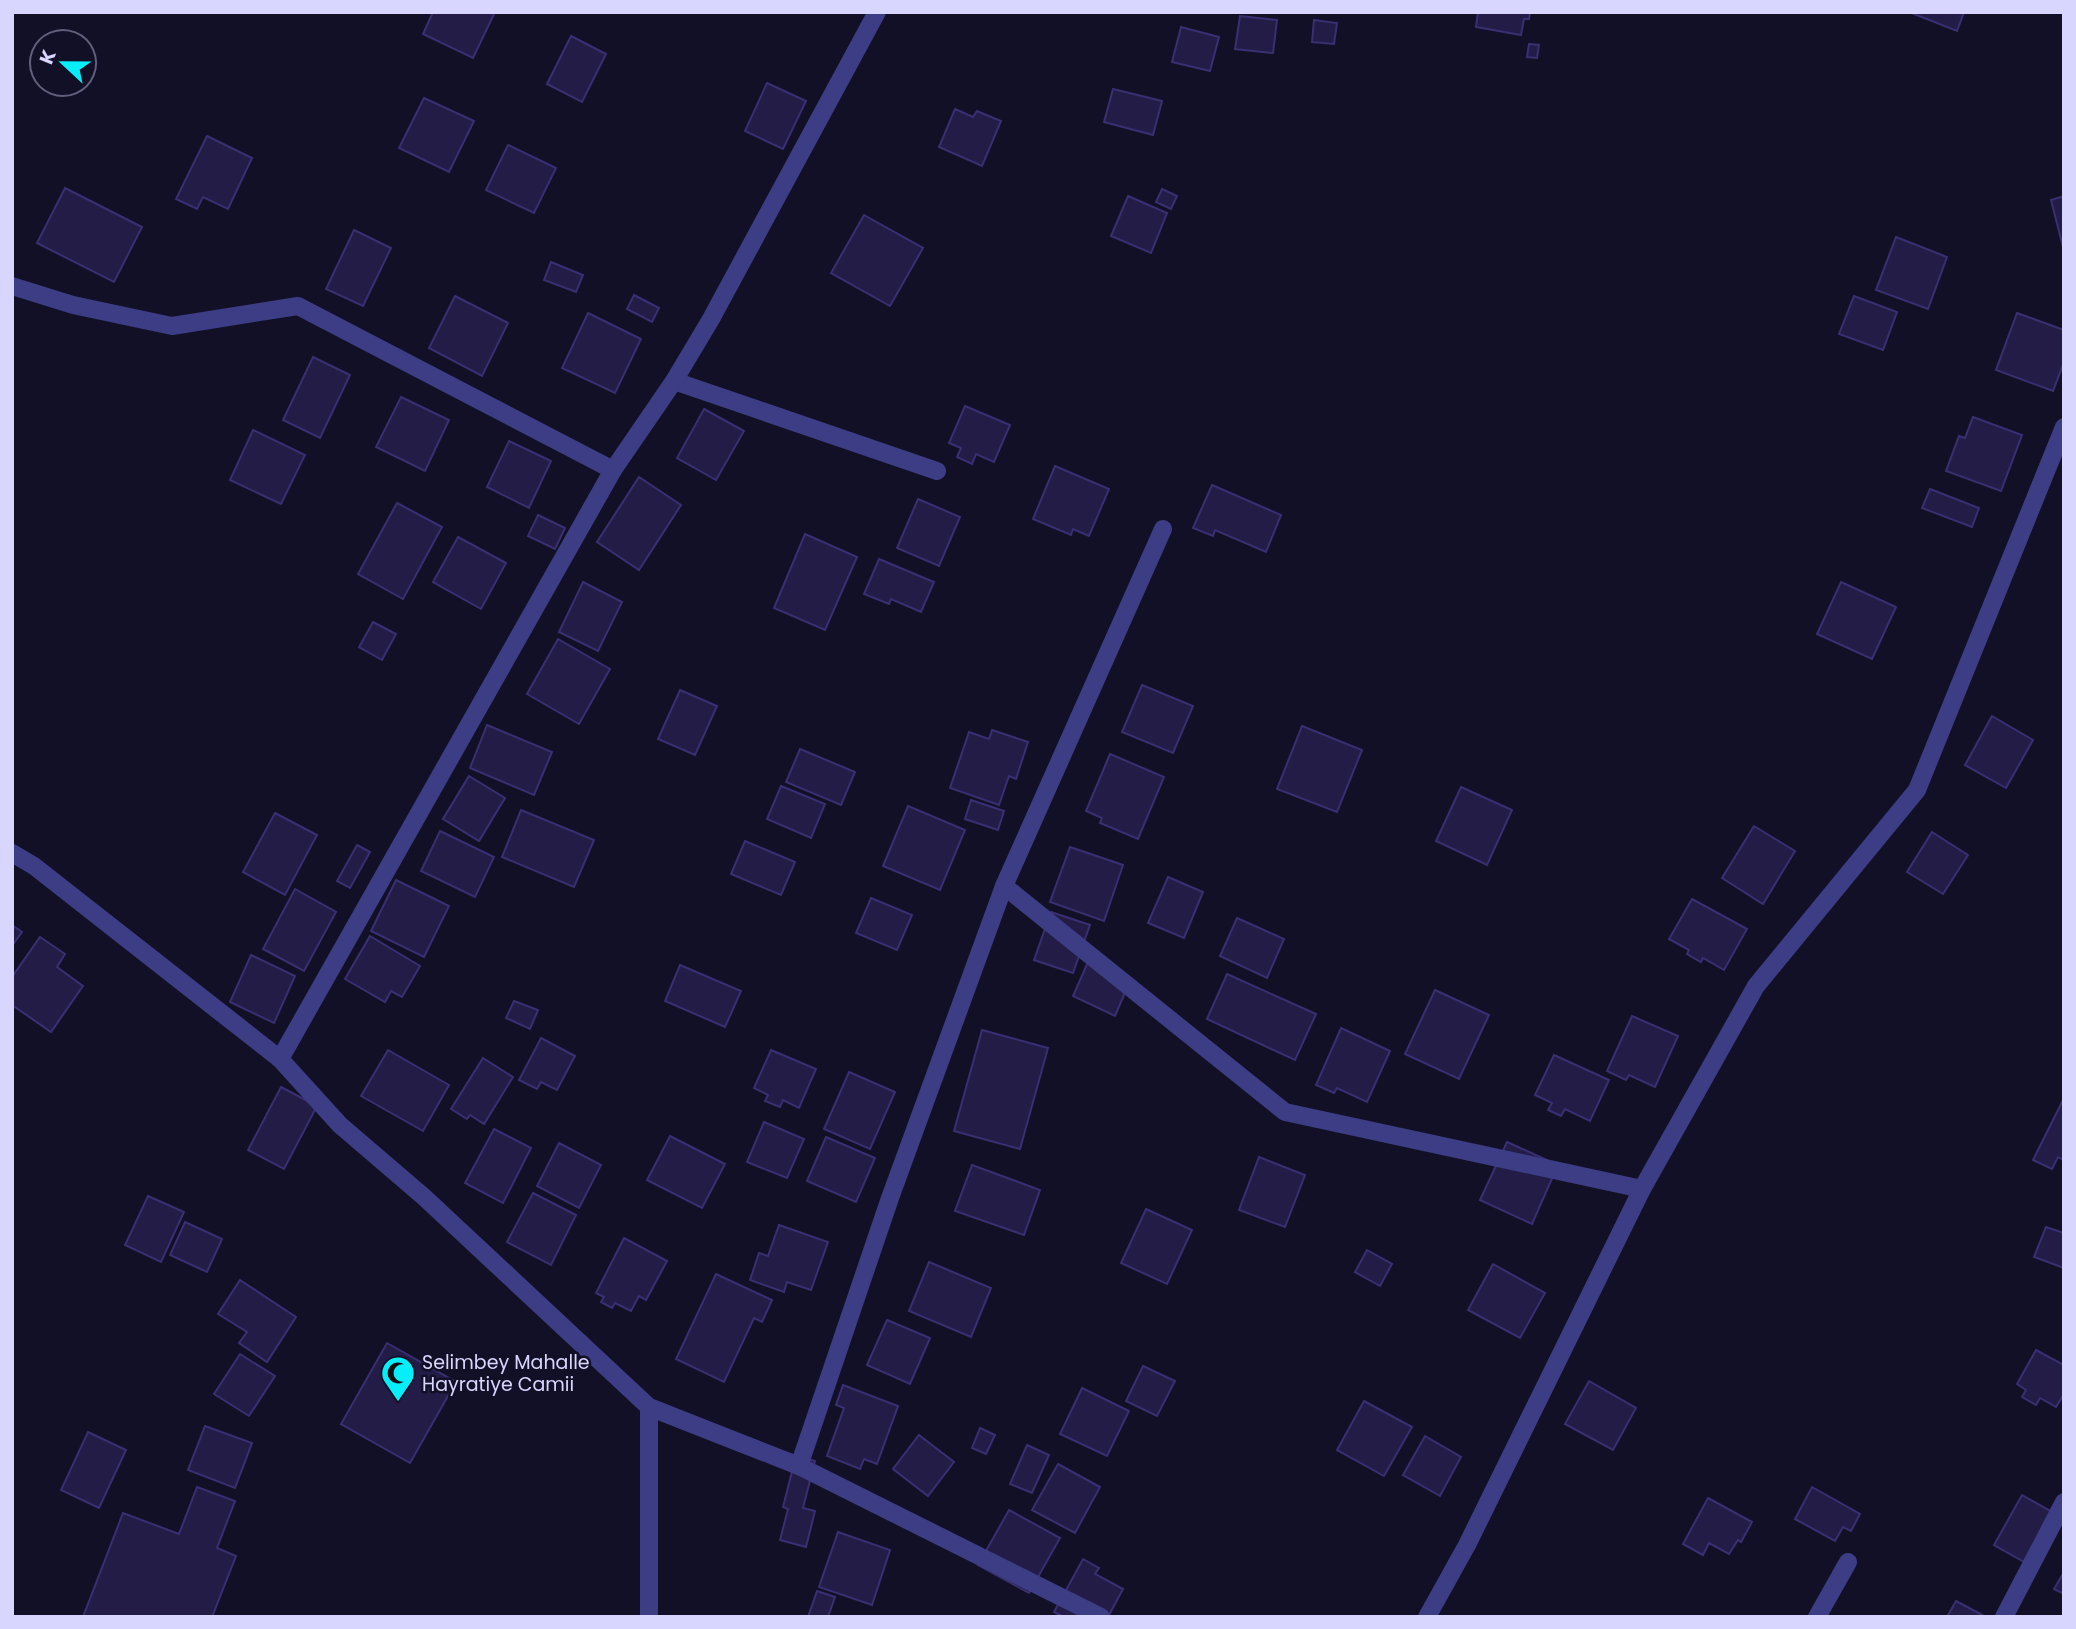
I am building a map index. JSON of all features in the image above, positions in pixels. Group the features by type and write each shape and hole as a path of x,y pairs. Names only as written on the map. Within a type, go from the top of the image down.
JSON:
{"street":[{"path":"280,1059 613,470 674,380 711,319 877,12"},
{"path":"12,286 73,305 172,326 298,306 613,470"},
{"path":"674,380 937,471"},
{"path":"1427,1617 1467,1545 1642,1189 1756,986 1917,790 2064,426"},
{"path":"799,1466 890,1198 1004,886 1163,529"},
{"path":"12,853 34,866 280,1059 340,1125 424,1197 649,1407 799,1466 1101,1617"},
{"path":"1004,886 1285,1112 1642,1189"},
{"path":"649,1407 649,1617"},
{"path":"2004,1617 2064,1502"},
{"path":"1817,1617 1848,1562"}],"building":[{"path":"433,12 495,12 473,58 423,34"},
{"path":"1478,12 1530,12 1529,19 1524,19 1521,35 1476,27"},
{"path":"1909,12 1964,12 1957,31"},
{"path":"1240,16 1277,20 1273,53 1235,49"},
{"path":"1314,20 1337,23 1334,44 1312,42"},
{"path":"1181,27 1219,37 1210,71 1172,62"},
{"path":"571,36 606,54 582,102 547,84"},
{"path":"1529,44 1539,45 1537,58 1527,57"},
{"path":"767,83 806,101 783,149 745,131"},
{"path":"1113,89 1162,101 1153,135 1104,122"},
{"path":"424,98 474,121 449,172 399,148"},
{"path":"955,109 973,117 977,111 1001,121 982,166 939,147"},
{"path":"207,136 252,158 228,209 203,197 197,209 176,199"},
{"path":"508,145 556,168 534,213 486,190"},
{"path":"65,188 142,227 114,282 37,243"},
{"path":"1162,189 1177,196 1171,209 1156,202"},
{"path":"1128,196 1167,213 1151,253 1111,236"},
{"path":"2064,196 2064,251 2051,200"},
{"path":"864,215 923,248 890,306 831,273"},
{"path":"354,230 391,248 363,306 326,289"},
{"path":"1896,237 1947,257 1928,309 1876,290"},
{"path":"551,262 583,275 576,292 544,280"},
{"path":"634,295 659,308 652,322 627,309"},
{"path":"455,296 508,323 482,376 429,348"},
{"path":"1854,296 1897,312 1883,350 1839,334"},
{"path":"588,313 641,339 615,393 562,368"},
{"path":"2017,313 2064,330 2064,362 2053,391 1996,370"},
{"path":"313,357 350,375 320,438 283,420"},
{"path":"401,397 449,420 425,471 376,447"},
{"path":"965,406 1010,425 994,462 976,454 972,464 957,457 961,448 949,443"},
{"path":"704,409 744,431 716,480 677,458"},
{"path":"1973,417 2022,435 2001,491 1946,471 1959,436 1965,438"},
{"path":"253,430 305,455 281,504 230,480"},
{"path":"509,441 551,461 529,508 487,487"},
{"path":"1055,466 1109,489 1089,536 1073,529 1071,535 1033,519"},
{"path":"639,477 681,505 639,570 597,542"},
{"path":"1212,485 1281,515 1266,552 1215,530 1213,536 1193,528"},
{"path":"1930,489 1979,508 1972,527 1922,508"},
{"path":"918,499 960,517 939,566 897,548"},
{"path":"397,503 442,527 403,599 358,574"},
{"path":"538,515 565,528 555,549 528,536"},
{"path":"805,534 857,557 825,630 774,608"},
{"path":"458,537 506,563 481,609 433,582"},
{"path":"879,559 934,582 921,612 891,599 889,604 864,594"},
{"path":"583,582 622,602 598,651 559,632"},
{"path":"1841,582 1896,607 1872,659 1817,634"},
{"path":"373,622 396,634 382,660 359,647"},
{"path":"558,639 610,669 579,724 527,694"},
{"path":"1142,685 1193,706 1173,753 1122,732"},
{"path":"680,690 717,706 695,755 658,739"},
{"path":"1992,716 2033,740 2006,788 1965,765"},
{"path":"487,725 552,752 534,795 470,768"},
{"path":"1302,726 1362,750 1337,812 1277,789"},
{"path":"992,730 1028,742 1016,779 1009,776 999,805 950,788 969,732 989,739"},
{"path":"800,749 855,772 841,805 786,782"},
{"path":"1110,754 1164,777 1138,839 1100,823 1102,818 1086,811"},
{"path":"469,776 505,798 479,841 443,819"},
{"path":"781,786 825,804 811,838 767,819"},
{"path":"1461,787 1512,810 1487,865 1436,841"},
{"path":"971,800 1004,811 998,830 965,819"},
{"path":"908,806 965,830 940,890 883,866"},
{"path":"521,810 594,840 574,887 502,857"},
{"path":"275,813 317,835 285,895 243,872"},
{"path":"1754,826 1795,851 1763,904 1722,878"},
{"path":"440,831 494,857 475,897 421,871"},
{"path":"1932,832 1968,855 1943,894 1907,872"},
{"path":"745,841 795,862 781,895 731,874"},
{"path":"357,845 370,852 350,888 337,881"},
{"path":"1070,847 1123,865 1104,921 1050,902"},
{"path":"1168,877 1203,892 1184,938 1148,923"},
{"path":"396,880 449,906 424,957 371,931"},
{"path":"295,889 336,912 304,971 263,949"},
{"path":"871,898 912,915 897,950 856,933"},
{"path":"1692,899 1747,929 1724,970 1703,958 1701,962 1687,954 1689,950 1669,939"},
{"path":"1051,912 1090,925 1073,973 1034,960"},
{"path":"1237,918 1284,939 1267,978 1220,956"},
{"path":"12,925 22,932 12,946"},
{"path":"370,936 420,966 402,997 391,991 385,1002 345,979"},
{"path":"40,937 65,954 57,967 83,986 51,1032 12,1005 12,977"},
{"path":"251,955 295,976 274,1023 230,1002"},
{"path":"1088,962 1130,981 1115,1016 1073,996"},
{"path":"680,965 741,991 725,1027 665,1001"},
{"path":"1227,974 1316,1014 1295,1060 1207,1019"},
{"path":"1435,990 1489,1015 1459,1079 1405,1054"},
{"path":"514,1001 538,1010 530,1029 506,1018"},
{"path":"1632,1016 1678,1036 1655,1087 1629,1075 1626,1080 1607,1071"},
{"path":"1341,1028 1390,1051 1367,1102 1337,1088 1334,1093 1316,1085"},
{"path":"982,1030 1048,1048 1020,1149 954,1131"},
{"path":"541,1038 575,1056 557,1090 541,1082 537,1089 519,1080"},
{"path":"388,1050 449,1085 423,1131 361,1096"},
{"path":"771,1050 816,1069 799,1108 783,1100 780,1107 765,1101 768,1095 754,1088"},
{"path":"1554,1055 1609,1080 1590,1121 1565,1109 1561,1116 1548,1110 1552,1103 1535,1095"},
{"path":"483,1058 513,1077 484,1124 470,1115 467,1119 451,1109"},
{"path":"849,1072 895,1092 870,1149 824,1129"},
{"path":"281,1087 317,1106 284,1169 248,1150"},
{"path":"2063,1100 2064,1160 2058,1157 2052,1169 2033,1160"},
{"path":"764,1122 804,1139 787,1178 747,1162"},
{"path":"494,1129 531,1148 503,1203 465,1183"},
{"path":"670,1136 725,1164 702,1208 647,1180"},
{"path":"826,1137 875,1158 856,1202 807,1181"},
{"path":"1507,1142 1558,1165 1532,1224 1480,1200"},
{"path":"559,1143 601,1165 579,1208 537,1186"},
{"path":"1259,1157 1305,1175 1285,1227 1239,1210"},
{"path":"972,1165 1040,1190 1024,1235 955,1211"},
{"path":"533,1193 576,1215 551,1265 507,1242"},
{"path":"148,1196 184,1212 161,1262 125,1245"},
{"path":"1146,1209 1192,1230 1167,1284 1121,1263"},
{"path":"185,1222 222,1239 207,1272 170,1255"},
{"path":"779,1225 828,1242 811,1290 787,1282 784,1292 750,1280 759,1253 768,1256"},
{"path":"2046,1227 2064,1233 2064,1268 2034,1257"},
{"path":"624,1238 667,1261 646,1300 639,1296 631,1311 615,1303 612,1308 601,1302 604,1297 596,1293"},
{"path":"1367,1250 1392,1264 1380,1286 1355,1272"},
{"path":"929,1262 991,1288 971,1337 909,1311"},
{"path":"1493,1264 1545,1293 1520,1338 1468,1310"},
{"path":"716,1274 772,1300 762,1322 754,1318 724,1382 676,1359"},
{"path":"240,1280 296,1317 267,1362 239,1343 247,1332 218,1314"},
{"path":"887,1320 930,1338 910,1384 867,1365"},
{"name":"Selimbey Mahalle Hayratiye Camii","path":"387,1343 456,1382 410,1463 341,1424"},
{"path":"2036,1350 2064,1365 2064,1394 2056,1407 2040,1398 2036,1405 2022,1397 2026,1390 2017,1384"},
{"path":"240,1354 275,1376 249,1416 214,1394"},
{"path":"1143,1366 1175,1381 1157,1416 1126,1401"},
{"path":"1589,1381 1636,1408 1613,1450 1565,1424"},
{"path":"843,1385 898,1406 877,1464 864,1459 860,1469 827,1456 844,1408 836,1405"},
{"path":"1082,1388 1129,1411 1107,1456 1060,1434"},
{"path":"1364,1401 1412,1427 1384,1476 1337,1450"},
{"path":"205,1426 252,1443 235,1488 188,1470"},
{"path":"980,1428 995,1435 986,1454 972,1448"},
{"path":"88,1432 126,1450 99,1508 61,1490"},
{"path":"919,1435 954,1462 928,1496 893,1469"},
{"path":"1425,1436 1461,1457 1440,1496 1403,1475"},
{"path":"1027,1445 1049,1455 1032,1493 1010,1484"},
{"path":"796,1456 815,1461 803,1508 815,1511 806,1547 780,1540 788,1509 783,1507"},
{"path":"1058,1464 1100,1487 1075,1533 1032,1510"},
{"path":"197,1487 235,1501 217,1548 236,1556 212,1617 83,1617 123,1513 179,1534"},
{"path":"1812,1487 1860,1514 1851,1531 1843,1527 1835,1541 1795,1519"},
{"path":"2022,1495 2052,1512 2024,1562 1994,1545"},
{"path":"1708,1498 1752,1522 1741,1542 1738,1540 1729,1554 1709,1543 1703,1555 1683,1544"},
{"path":"1009,1510 1060,1538 1029,1593 978,1565"},
{"path":"838,1532 890,1550 872,1605 819,1587"},
{"path":"1083,1559 1099,1568 1095,1574 1123,1589 1108,1617 1064,1617 1054,1612"},
{"path":"2064,1572 2064,1594 2054,1589"},
{"path":"817,1591 835,1597 828,1617 808,1617"},
{"path":"1956,1601 1986,1617 1947,1617"}],"place":[{"name":"Selimbey Mahalle Hayratiye Camii","path":"398,1403"}]}
